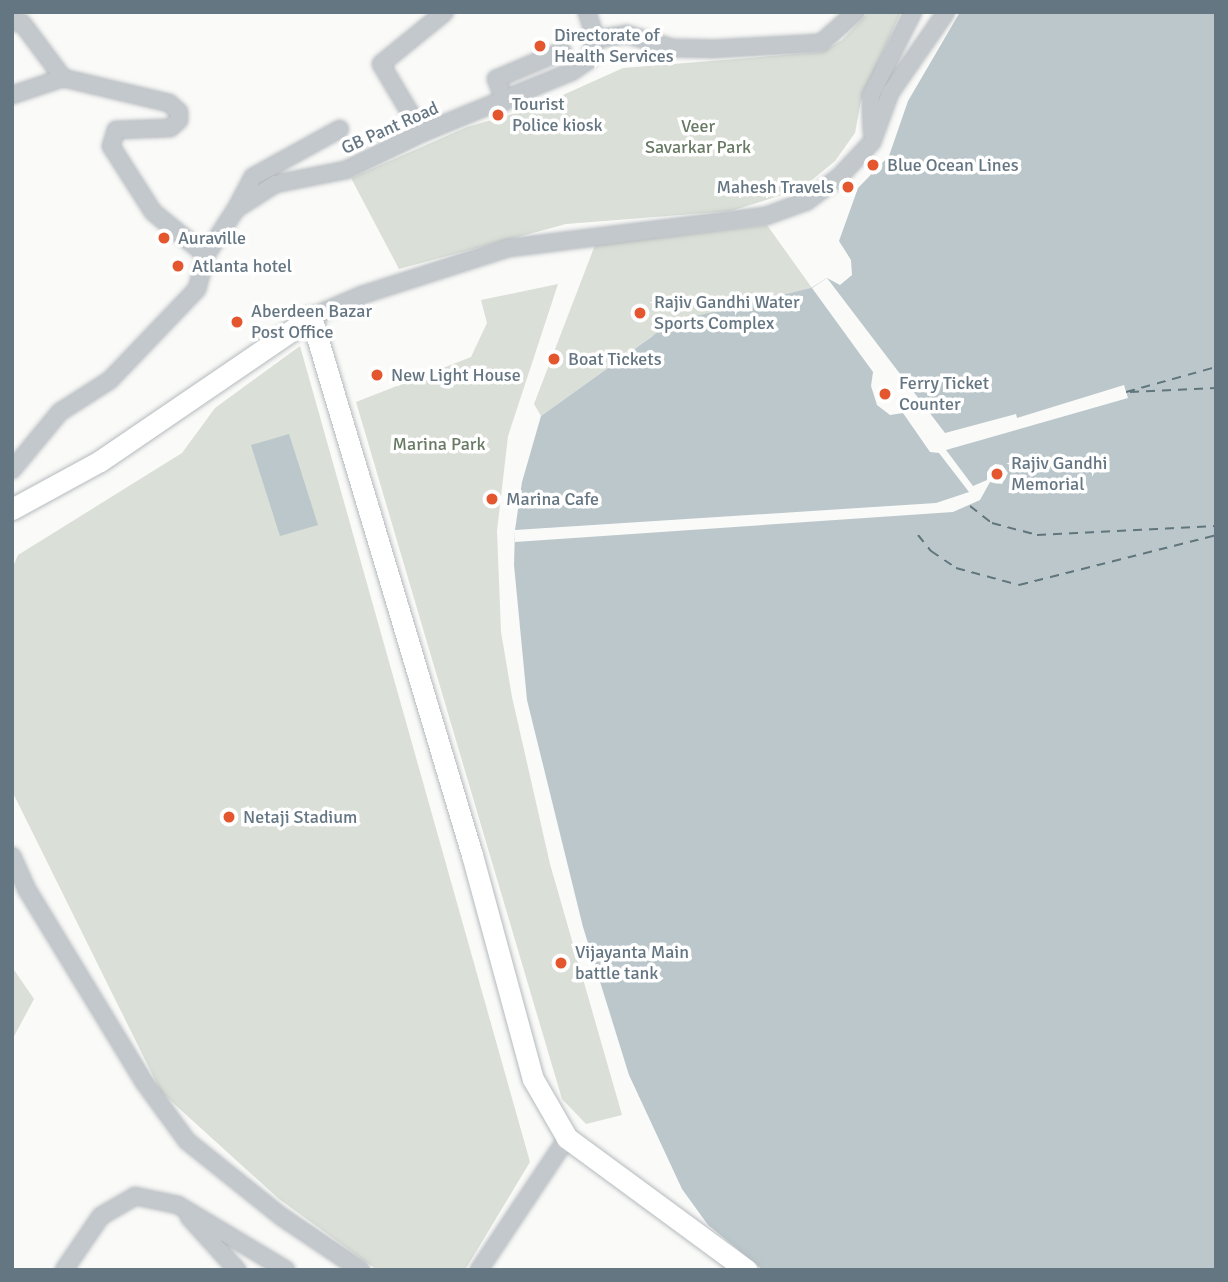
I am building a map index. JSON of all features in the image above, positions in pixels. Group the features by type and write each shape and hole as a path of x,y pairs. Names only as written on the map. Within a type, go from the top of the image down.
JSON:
{"main road":[{"path":"12,509 100,461 311,317 534,1079 567,1138 747,1270"}],"street":[{"path":"422,133 382,64 444,12"},
{"path":"587,12 596,39 626,34 671,48 711,49 821,43 856,12"},
{"path":"872,142 871,95 912,12"},
{"path":"311,317 362,295 508,248 766,216 807,201 841,176 872,142 890,93 946,12"},
{"path":"12,22 22,23 63,78"},
{"name":"GB Pant Road","path":"12,470 60,412 110,380 197,289 206,255 236,209 275,184 346,170 422,133 505,102 571,72 589,60 596,39"},
{"path":"505,102 496,79 562,51"},
{"path":"12,95 63,78 169,103 178,112 179,120 170,128 116,130 111,146 153,212 206,255"},
{"path":"236,209 253,177 340,129"},
{"path":"12,856 26,888 144,1082 187,1141 282,1217 361,1270"},
{"path":"479,1270 567,1138"},
{"path":"64,1270 85,1236 116,1203 135,1196 178,1205 286,1270"},
{"path":"178,1205 237,1270"}],"green space":[{"name":"Veer Savarkar Park","path":"869,12 901,12 861,101 855,133 835,161 801,189 731,211 566,224 399,269 351,178 467,127 534,108 623,68 822,52 842,40"},
{"name":"Rajiv Gandhi Water Sports Complex","path":"767,225 812,288 652,336 541,416 534,404 595,245"},
{"name":"Marina Park","path":"558,284 508,436 497,531 501,632 512,697 550,864 622,1115 586,1124 562,1099 356,402 471,357 487,323 481,300"},
{"name":"Netaji Stadium","path":"300,346 530,1162 465,1270 377,1270 279,1199 161,1092 12,791 12,569 18,555 182,453 215,408"},
{"path":"12,967 34,999 12,1040"}],"shaded area":[{"path":"960,12 1216,12 1216,1270 763,1270 708,1225 682,1189 629,1075 583,927 527,700 514,565 515,530 522,482 541,416 672,322 811,288 827,278 840,285 852,275 851,260 839,241 858,188 889,156 908,101"},
{"path":"289,434 318,525 280,536 251,445"}],"pier":[{"path":"827,278 945,433 1016,414 1017,418 1124,385 1128,398 946,450 973,486 987,480 987,472 995,464 1002,465 1008,473 1002,484 990,482 980,500 953,512 515,542 515,530 936,503 969,492 939,453 930,452 903,413 890,415 877,405 871,386 873,372 812,288"}],"ferry route":[{"path":"1126,392 1216,367"},
{"path":"1130,392 1216,388"},
{"path":"970,506 992,523 1037,535 1216,526"},
{"path":"918,535 931,551 956,568 1019,585 1216,535"}],"place":[{"name":"Directorate of Health Services","path":"540,46"},
{"name":"Tourist Police kiosk","path":"498,115"},
{"name":"Blue Ocean Lines","path":"873,165"},
{"name":"Mahesh Travels","path":"848,187"},
{"name":"Auraville","path":"164,238"},
{"name":"Atlanta hotel","path":"178,266"},
{"name":"Rajiv Gandhi Water Sports Complex","path":"640,313"},
{"name":"Aberdeen Bazar Post Office","path":"237,322"},
{"name":"Boat Tickets","path":"554,359"},
{"name":"New Light House","path":"377,375"},
{"name":"Ferry Ticket Counter","path":"885,394"},
{"name":"Rajiv Gandhi Memorial","path":"997,474"},
{"name":"Marina Cafe","path":"492,499"},
{"name":"Netaji Stadium","path":"229,817"},
{"name":"Vijayanta Main battle tank","path":"561,963"}]}
